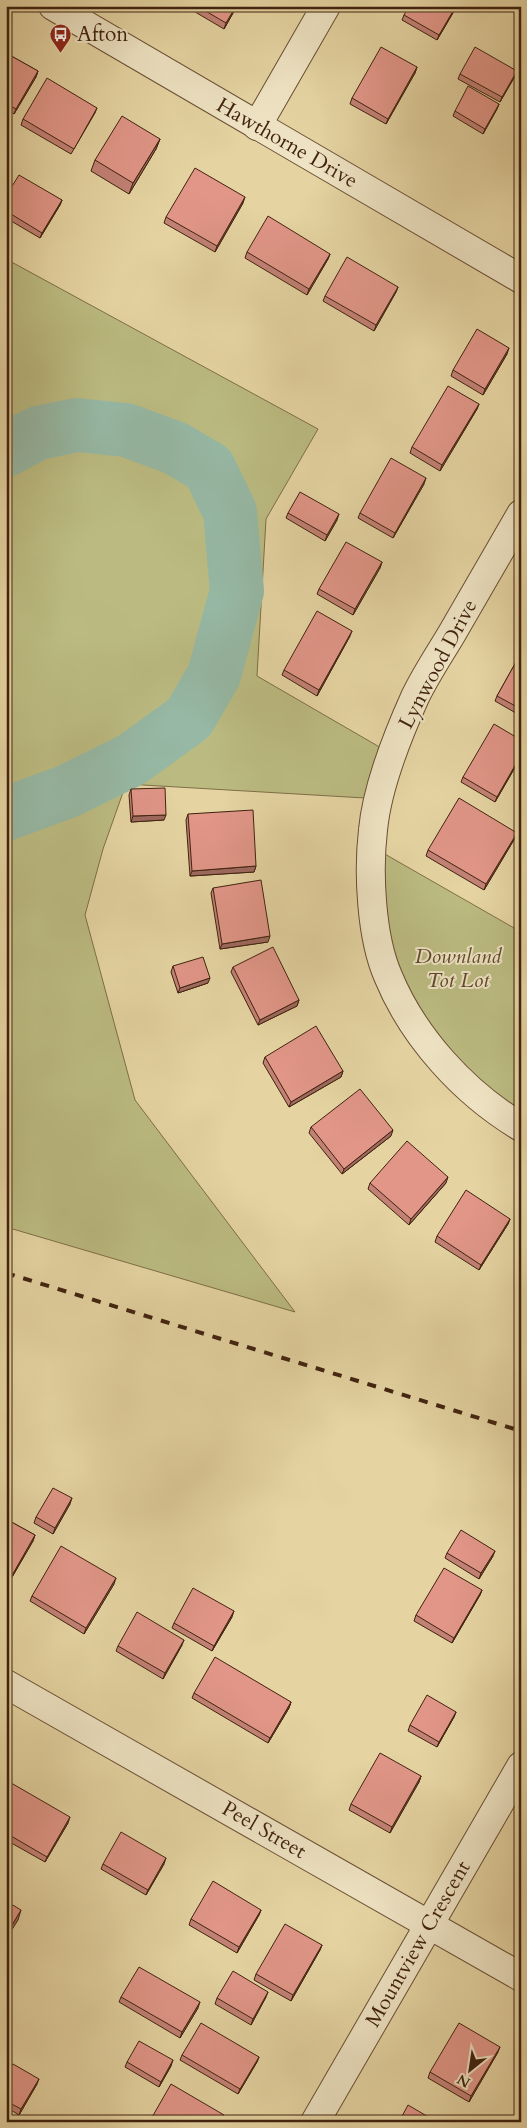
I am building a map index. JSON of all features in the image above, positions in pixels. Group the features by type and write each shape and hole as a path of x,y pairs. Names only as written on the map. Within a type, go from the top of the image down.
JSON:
{"street":[{"name":"Hawthorne Drive","path":"53,6 521,279"},
{"path":"257,126 326,6"},
{"name":"Lynwood Drive","path":"521,514 416,695 385,777 373,829 372,875 376,932 385,966 407,1015 434,1051 474,1093 521,1127"},
{"name":"Peel Street","path":"6,1684 521,1977"},
{"name":"Mountview Crescent","path":"315,2122 521,1766"}],"green space":[{"path":"6,259 318,429 266,519 257,676 395,756 382,799 126,784 103,849 85,915 135,1100 295,1312 6,1227"},
{"name":"Downland Tot Lot","path":"376,849 521,932 521,1122 477,1090 391,973"}],"building":[{"path":"197,6 236,6 226,23"},
{"path":"409,6 456,6 439,35 404,15"},
{"path":"381,47 417,67 388,119 352,98"},
{"path":"475,47 517,71 502,97 460,74"},
{"path":"6,53 38,71 16,109 6,103"},
{"path":"47,78 97,108 74,149 23,119"},
{"path":"468,86 499,104 485,129 455,111"},
{"path":"122,116 160,139 133,183 95,160"},
{"path":"195,168 245,197 217,246 166,217"},
{"path":"19,175 62,200 42,233 6,211 6,196"},
{"path":"268,216 330,254 309,289 247,252"},
{"path":"347,257 398,287 376,325 325,296"},
{"path":"477,329 509,348 485,389 453,370"},
{"path":"448,386 479,404 442,465 412,447"},
{"path":"391,458 426,478 395,533 360,513"},
{"path":"300,492 339,514 327,535 288,513"},
{"path":"346,542 382,562 355,609 319,589"},
{"path":"317,611 352,631 319,690 284,670"},
{"path":"521,653 521,709 497,696"},
{"path":"494,724 521,740 521,755 497,797 463,777"},
{"path":"165,788 166,815 133,816 131,789"},
{"path":"459,798 517,833 486,884 428,850"},
{"path":"253,810 256,866 192,871 188,814"},
{"path":"261,880 270,936 222,944 213,888"},
{"path":"273,947 299,1000 260,1020 233,967"},
{"path":"203,957 210,978 180,988 173,966"},
{"path":"316,1026 343,1071 291,1102 265,1057"},
{"path":"360,1089 393,1130 344,1169 311,1127"},
{"path":"407,1141 448,1177 411,1219 370,1183"},
{"path":"466,1190 510,1219 481,1265 437,1236"},
{"path":"53,1488 72,1498 55,1528 36,1517"},
{"path":"6,1519 35,1535 10,1579 6,1576"},
{"path":"461,1530 495,1551 481,1573 447,1553"},
{"path":"61,1546 116,1578 86,1628 32,1596"},
{"path":"444,1568 482,1590 454,1638 416,1615"},
{"path":"193,1588 234,1611 214,1646 174,1623"},
{"path":"137,1612 184,1640 165,1673 118,1646"},
{"path":"215,1657 291,1702 270,1738 194,1693"},
{"path":"427,1695 456,1712 439,1742 410,1725"},
{"path":"380,1753 421,1776 392,1827 351,1804"},
{"path":"6,1780 70,1817 47,1857 6,1833"},
{"path":"121,1832 166,1858 148,1890 103,1864"},
{"path":"213,1881 261,1910 239,1947 191,1919"},
{"path":"6,1901 21,1910 6,1935"},
{"path":"285,1924 322,1945 293,1995 256,1974"},
{"path":"139,1967 200,2002 182,2032 121,1997"},
{"path":"233,1971 268,1992 253,2019 217,1998"},
{"path":"201,2023 259,2057 240,2089 182,2055"},
{"path":"459,2023 500,2047 471,2096 430,2072"},
{"path":"139,2041 173,2060 161,2082 127,2062"},
{"path":"13,2064 39,2079 21,2109 6,2101 6,2075"},
{"path":"171,2084 224,2115 220,2122 155,2122 151,2119"},
{"path":"408,2105 437,2122 399,2122"}],"waterway":[{"path":"6,450 38,433 77,425 126,430 175,448 209,468 230,512 237,591 214,675 189,718 131,760 68,791 6,814"}],"railway":[{"path":"6,1273 521,1431"}],"place":[{"name":"Afton","path":"61,53"}]}
